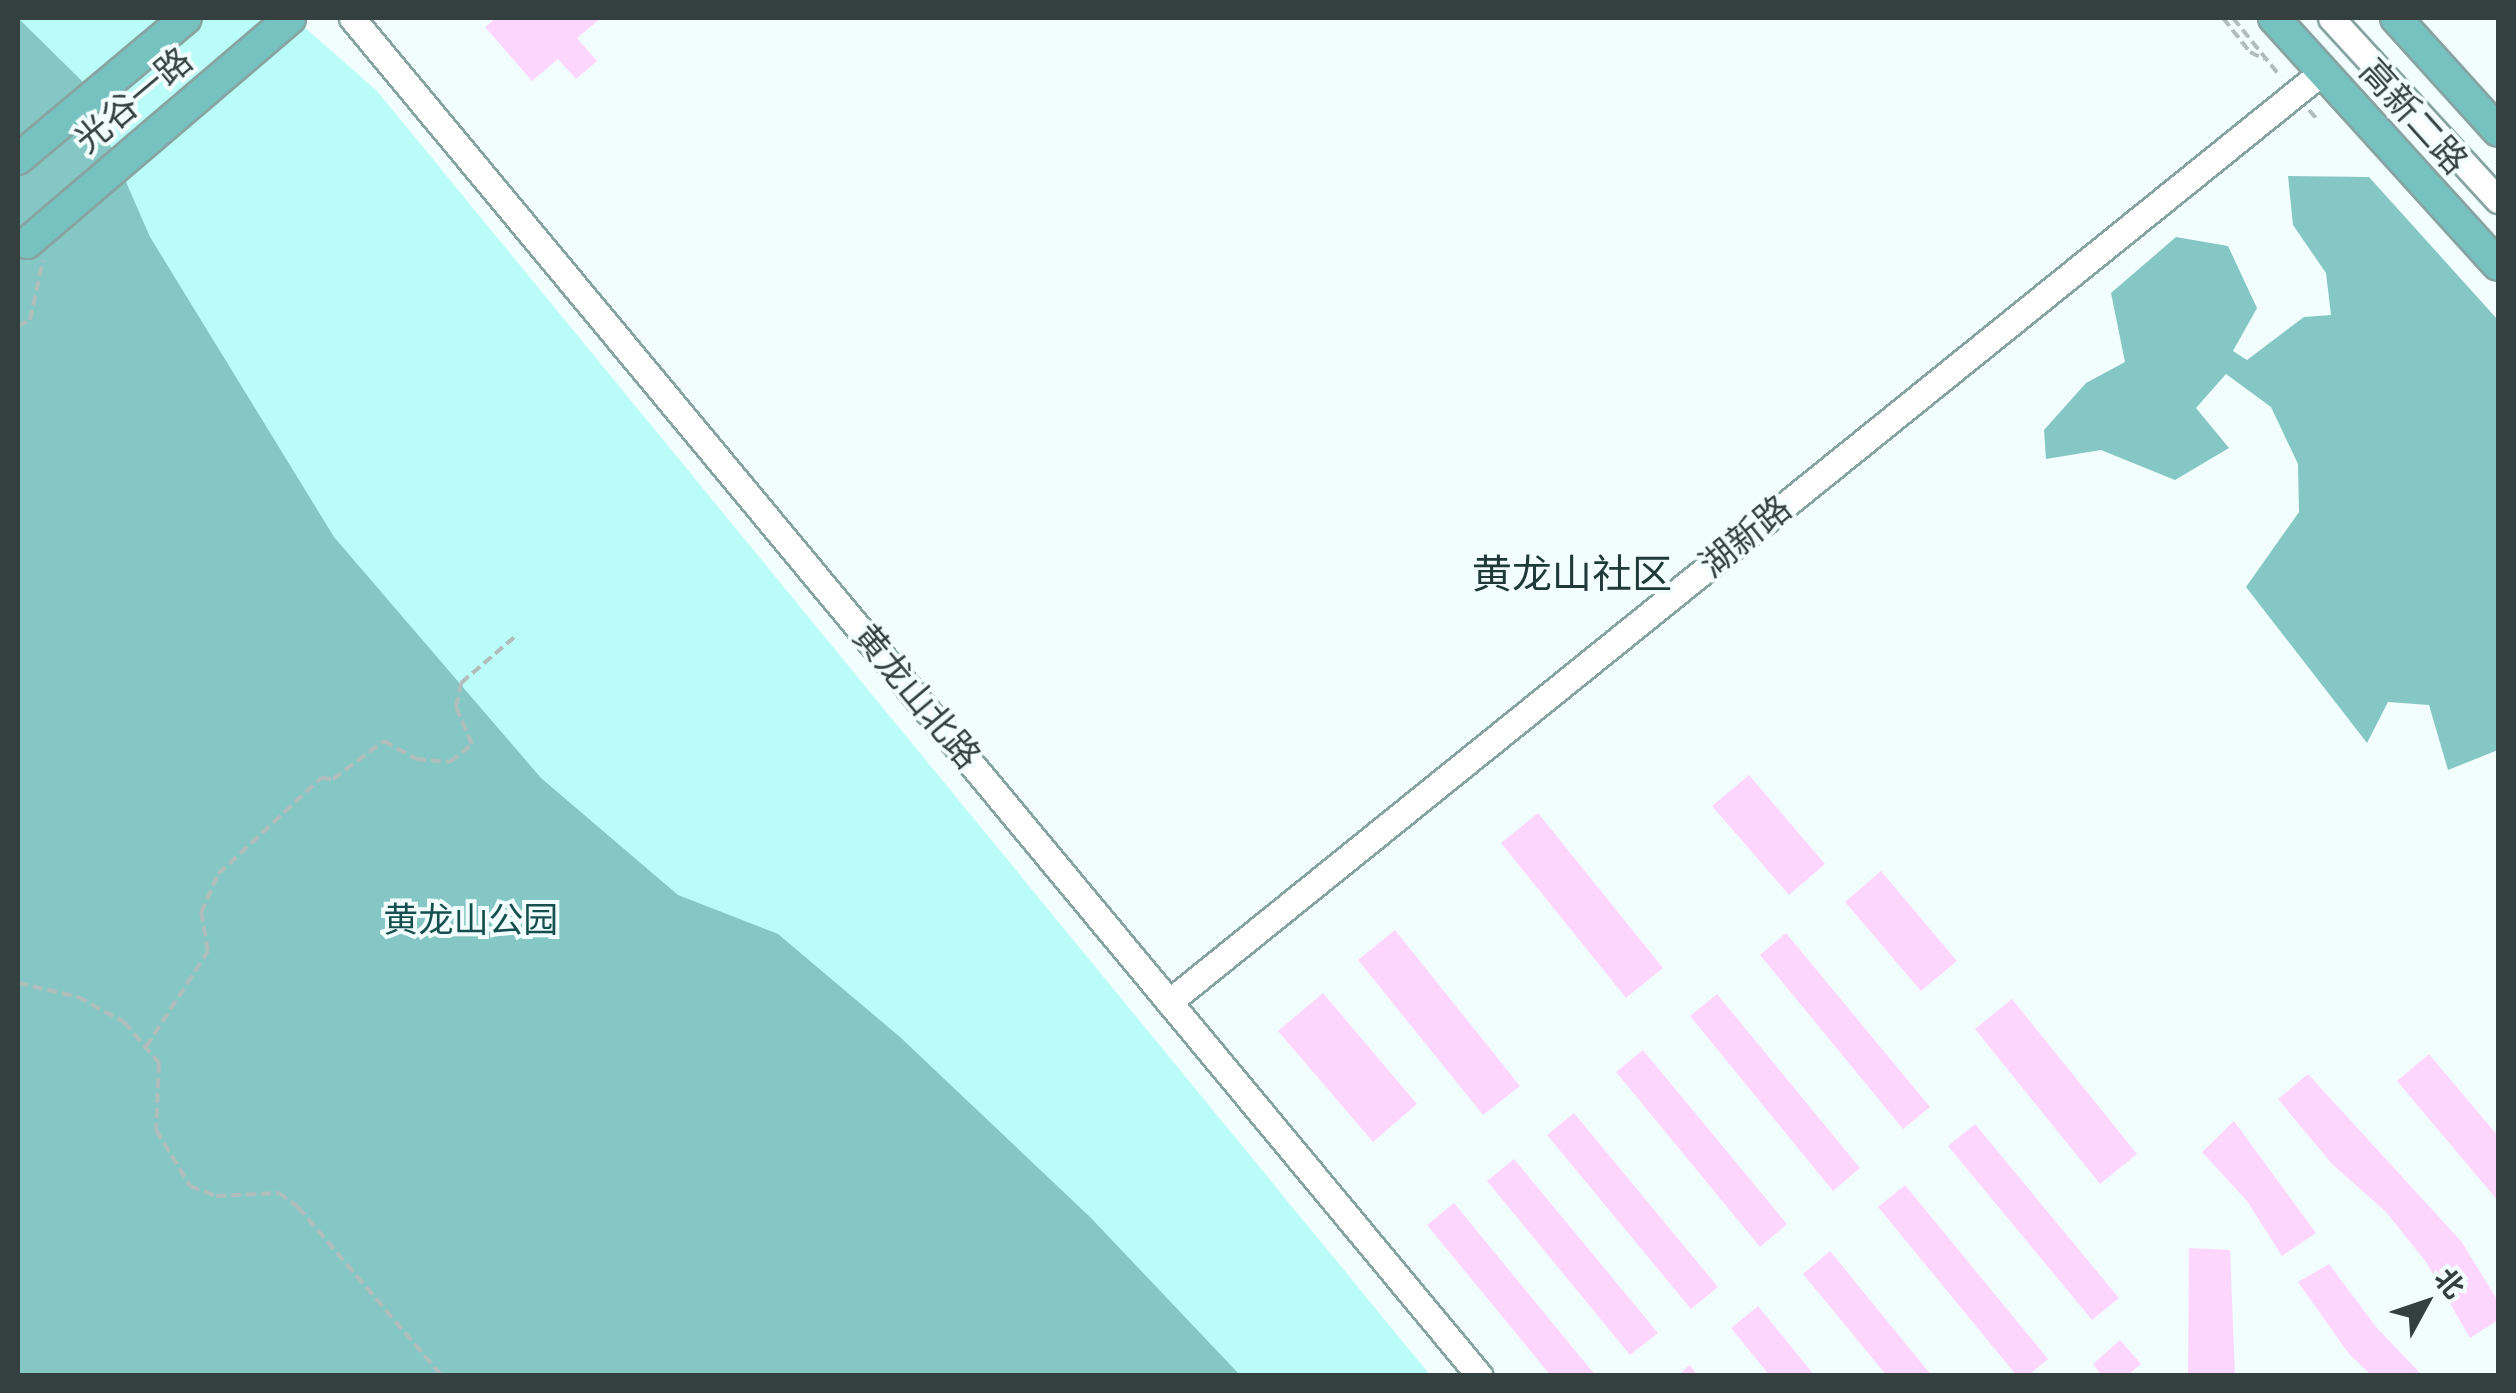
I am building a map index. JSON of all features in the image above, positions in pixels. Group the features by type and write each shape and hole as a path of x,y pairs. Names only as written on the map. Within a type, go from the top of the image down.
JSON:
{"main road":[{"name":"光谷一路","path":"18,158 186,18"},
{"name":"光谷一路","path":"36,244 290,18"},
{"name":"高新二路","path":"2274,18 2498,265"},
{"name":"高新二路","path":"2396,18 2498,132"}],"street":[{"name":"黄龙山北路","path":"352,18 1480,1376"},
{"path":"2331,18 2498,200"},
{"path":"2348,18 2498,181"},
{"name":"湖新路","path":"1169,1002 2322,72"}],"path":[{"path":"2224,18 2250,52 2267,60 2233,18"},
{"path":"18,326 30,320 36,244"},
{"path":"146,1047 208,951 202,913 218,874 321,778 333,779 384,740 416,759 450,762 472,744 456,707 461,684 518,634"},
{"path":"18,984 78,997 124,1022 146,1047 162,1074 156,1130 190,1186 216,1196 279,1193 298,1207 442,1376"}],"green space":[{"name":"黄龙山公园","path":"18,18 294,18 377,91 1430,1375 18,1375"},
{"name":"黄龙山公园","path":"18,18 82,81 150,237 334,537 541,778 678,895 778,934 900,1037 1090,1217 1240,1375 18,1375"},
{"path":"2288,176 2369,177 2498,320 2498,750 2448,770 2429,705 2388,702 2367,743 2246,587 2299,512 2298,464 2271,407 2226,374 2196,408 2229,448 2175,480 2101,450 2046,459 2044,430 2086,383 2125,362 2111,293 2176,237 2228,246 2257,308 2233,351 2247,360 2304,317 2331,315 2326,273 2293,225"}],"building":[{"path":"496,18 601,18 577,38 597,61 576,79 558,59 532,81 485,27"},
{"path":"1749,775 1825,864 1789,895 1712,806"},
{"path":"1538,813 1663,968 1626,998 1501,843"},
{"path":"1881,871 1957,961 1921,991 1845,902"},
{"path":"1395,930 1520,1086 1483,1115 1358,960"},
{"path":"1786,933 1930,1107 1903,1129 1760,955"},
{"path":"1323,993 1417,1104 1373,1142 1278,1031"},
{"path":"1717,994 1860,1168 1833,1191 1690,1016"},
{"path":"2012,999 2137,1154 2100,1184 1975,1029"},
{"path":"1643,1050 1787,1224 1760,1247 1616,1072"},
{"path":"2429,1054 2498,1136 2498,1201 2397,1081"},
{"path":"2308,1074 2461,1241 2498,1301 2498,1320 2470,1338 2426,1262 2386,1212 2332,1164 2278,1099"},
{"path":"1574,1113 1718,1287 1691,1309 1547,1135"},
{"path":"2234,1121 2316,1233 2282,1256 2247,1201 2202,1152"},
{"path":"1975,1124 2119,1298 2092,1320 1948,1146"},
{"path":"1514,1159 1658,1333 1630,1355 1487,1181"},
{"path":"1905,1185 2048,1359 2028,1376 2017,1376 1878,1207"},
{"path":"1454,1203 1596,1376 1551,1376 1427,1225"},
{"path":"2189,1248 2230,1250 2235,1376 2188,1376"},
{"path":"1830,1251 1932,1376 1887,1376 1803,1274"},
{"path":"2329,1264 2377,1328 2423,1376 2372,1376 2349,1354 2298,1282"},
{"path":"1758,1306 1815,1376 1770,1376 1731,1328"},
{"path":"2120,1340 2141,1364 2127,1376 2102,1376 2093,1364"},
{"path":"1690,1365 1698,1376 1677,1376"}],"district":[{"name":"黄龙山社区","path":"1572,575"}]}
